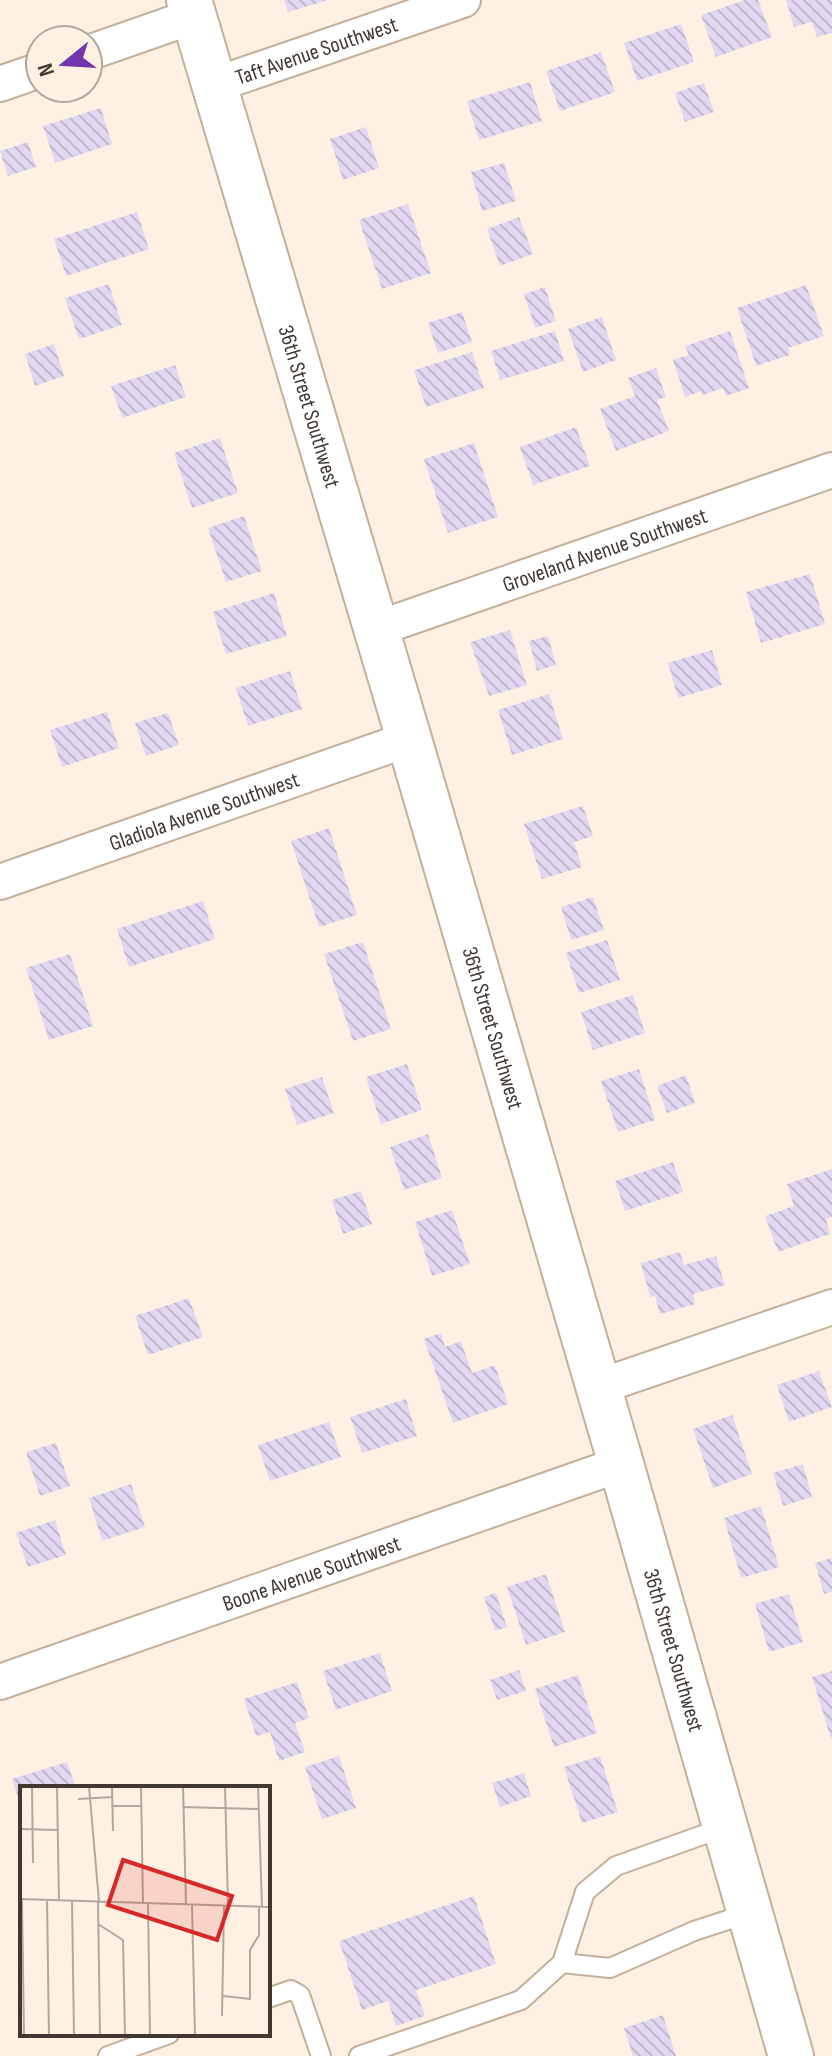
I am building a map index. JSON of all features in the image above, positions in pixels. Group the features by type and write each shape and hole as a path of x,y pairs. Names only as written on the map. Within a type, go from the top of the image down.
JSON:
{"street":[{"name":"Taft Avenue Southwest","path":"214,85 463,0"},
{"name":"36th Street Southwest","path":"191,8 409,739 791,2056"},
{"path":"104,46 191,8"},
{"path":"0,84 24,76"},
{"name":"Groveland Avenue Southwest","path":"376,629 832,470"},
{"name":"Gladiola Avenue Southwest","path":"0,882 409,739"},
{"path":"598,1387 832,1307"},
{"name":"Boone Avenue Southwest","path":"0,1682 621,1464"}],"lane":[{"path":"359,2056 521,2000 562,1963 585,1892 616,1866 725,1827"},
{"path":"562,1963 610,1968 694,1931 749,1913"},
{"path":"270,1997 291,1990 300,1995 321,2056"},
{"path":"108,2056 163,2036"}],"building":[{"path":"284,0 325,0 325,1 288,12"},
{"path":"745,0 758,0 772,37 716,57 701,15"},
{"path":"786,0 832,0 832,33 817,37 812,22 794,27"},
{"path":"681,24 694,62 637,81 624,43"},
{"path":"601,52 615,92 560,111 546,71"},
{"path":"530,82 542,121 479,140 467,101"},
{"path":"704,83 714,112 685,122 675,93"},
{"path":"101,108 112,144 55,163 43,126"},
{"path":"366,127 379,168 343,180 330,139"},
{"path":"28,142 36,167 8,176 0,151"},
{"path":"504,163 516,201 482,211 471,172"},
{"path":"408,204 431,273 382,289 359,220"},
{"path":"137,212 149,249 66,276 54,239"},
{"path":"519,217 533,254 500,266 487,229"},
{"path":"109,284 122,325 79,339 65,298"},
{"path":"806,285 824,336 788,348 790,355 756,366 737,308"},
{"path":"545,287 556,321 535,328 524,294"},
{"path":"462,312 472,342 438,353 428,323"},
{"path":"602,317 616,360 583,372 568,329"},
{"path":"555,331 564,361 500,380 491,351"},
{"path":"730,331 749,388 726,396 723,388 685,397 673,360 689,355 685,346"},
{"path":"54,344 64,376 35,386 25,354"},
{"path":"472,352 484,388 426,407 414,370"},
{"path":"175,365 186,397 122,418 111,386"},
{"path":"656,368 666,397 657,400 669,431 616,451 600,409 635,396 628,378"},
{"path":"576,427 590,466 533,485 520,447"},
{"path":"220,438 238,493 192,508 174,453"},
{"path":"474,443 498,517 448,533 424,459"},
{"path":"244,516 262,571 226,582 208,528"},
{"path":"810,574 825,624 761,643 746,592"},
{"path":"274,593 287,636 226,654 213,612"},
{"path":"510,630 527,685 489,696 470,642"},
{"path":"548,636 556,665 537,671 529,641"},
{"path":"712,650 722,685 678,698 668,663"},
{"path":"290,671 302,709 248,726 236,688"},
{"path":"549,694 563,739 512,755 498,710"},
{"path":"107,712 119,748 62,767 50,730"},
{"path":"168,713 179,745 146,756 135,723"},
{"path":"583,806 593,836 574,842 582,867 542,879 524,824"},
{"path":"329,828 357,915 319,927 291,841"},
{"path":"593,897 604,930 571,940 561,907"},
{"path":"203,901 215,939 129,967 117,929"},
{"path":"607,940 620,980 579,993 566,953"},
{"path":"363,942 391,1029 353,1041 324,954"},
{"path":"70,954 93,1026 49,1040 26,968"},
{"path":"633,995 645,1033 593,1050 581,1012"},
{"path":"407,1064 422,1110 381,1124 366,1077"},
{"path":"639,1069 655,1120 618,1132 601,1081"},
{"path":"686,1075 695,1103 667,1113 657,1086"},
{"path":"322,1077 334,1113 297,1125 285,1089"},
{"path":"428,1134 442,1178 404,1190 390,1147"},
{"path":"673,1162 683,1192 625,1211 615,1181"},
{"path":"832,1169 832,1217 826,1219 830,1234 778,1252 765,1216 794,1206 787,1184"},
{"path":"361,1191 372,1224 343,1234 332,1200"},
{"path":"452,1210 470,1264 432,1276 415,1222"},
{"path":"680,1252 684,1265 716,1256 725,1285 693,1294 695,1304 660,1314 655,1296 650,1297 641,1263"},
{"path":"189,1298 203,1337 148,1355 135,1316"},
{"path":"441,1333 445,1347 461,1341 472,1373 495,1365 508,1404 453,1423 424,1339"},
{"path":"819,1371 832,1407 789,1422 777,1385"},
{"path":"406,1399 417,1436 362,1453 350,1417"},
{"path":"732,1415 752,1474 713,1488 693,1429"},
{"path":"329,1422 341,1457 270,1481 258,1445"},
{"path":"56,1443 70,1486 40,1496 26,1452"},
{"path":"803,1464 812,1497 783,1506 773,1473"},
{"path":"131,1484 145,1527 102,1541 89,1498"},
{"path":"761,1506 779,1567 741,1578 724,1518"},
{"path":"55,1520 66,1555 28,1567 16,1533"},
{"path":"832,1558 832,1592 824,1594 815,1563"},
{"path":"546,1574 565,1632 526,1645 507,1587"},
{"path":"496,1593 507,1627 495,1631 484,1597"},
{"path":"789,1594 803,1642 769,1652 755,1604"},
{"path":"380,1653 392,1691 336,1710 323,1671"},
{"path":"519,1670 526,1691 497,1700 490,1680"},
{"path":"832,1671 832,1739 831,1739 812,1677"},
{"path":"578,1675 597,1733 554,1747 535,1689"},
{"path":"297,1682 309,1718 295,1723 305,1752 279,1761 270,1732 256,1736 244,1699"},
{"path":"339,1756 356,1808 322,1819 305,1767"},
{"path":"600,1756 618,1812 582,1823 564,1767"},
{"path":"67,1762 75,1786 20,1786 20,1804 12,1779"},
{"path":"524,1773 531,1796 500,1807 492,1783"},
{"path":"474,1896 496,1964 416,1990 425,2016 396,2026 388,2001 362,2010 339,1941"},
{"path":"663,2015 676,2056 633,2056 624,2028"}]}
